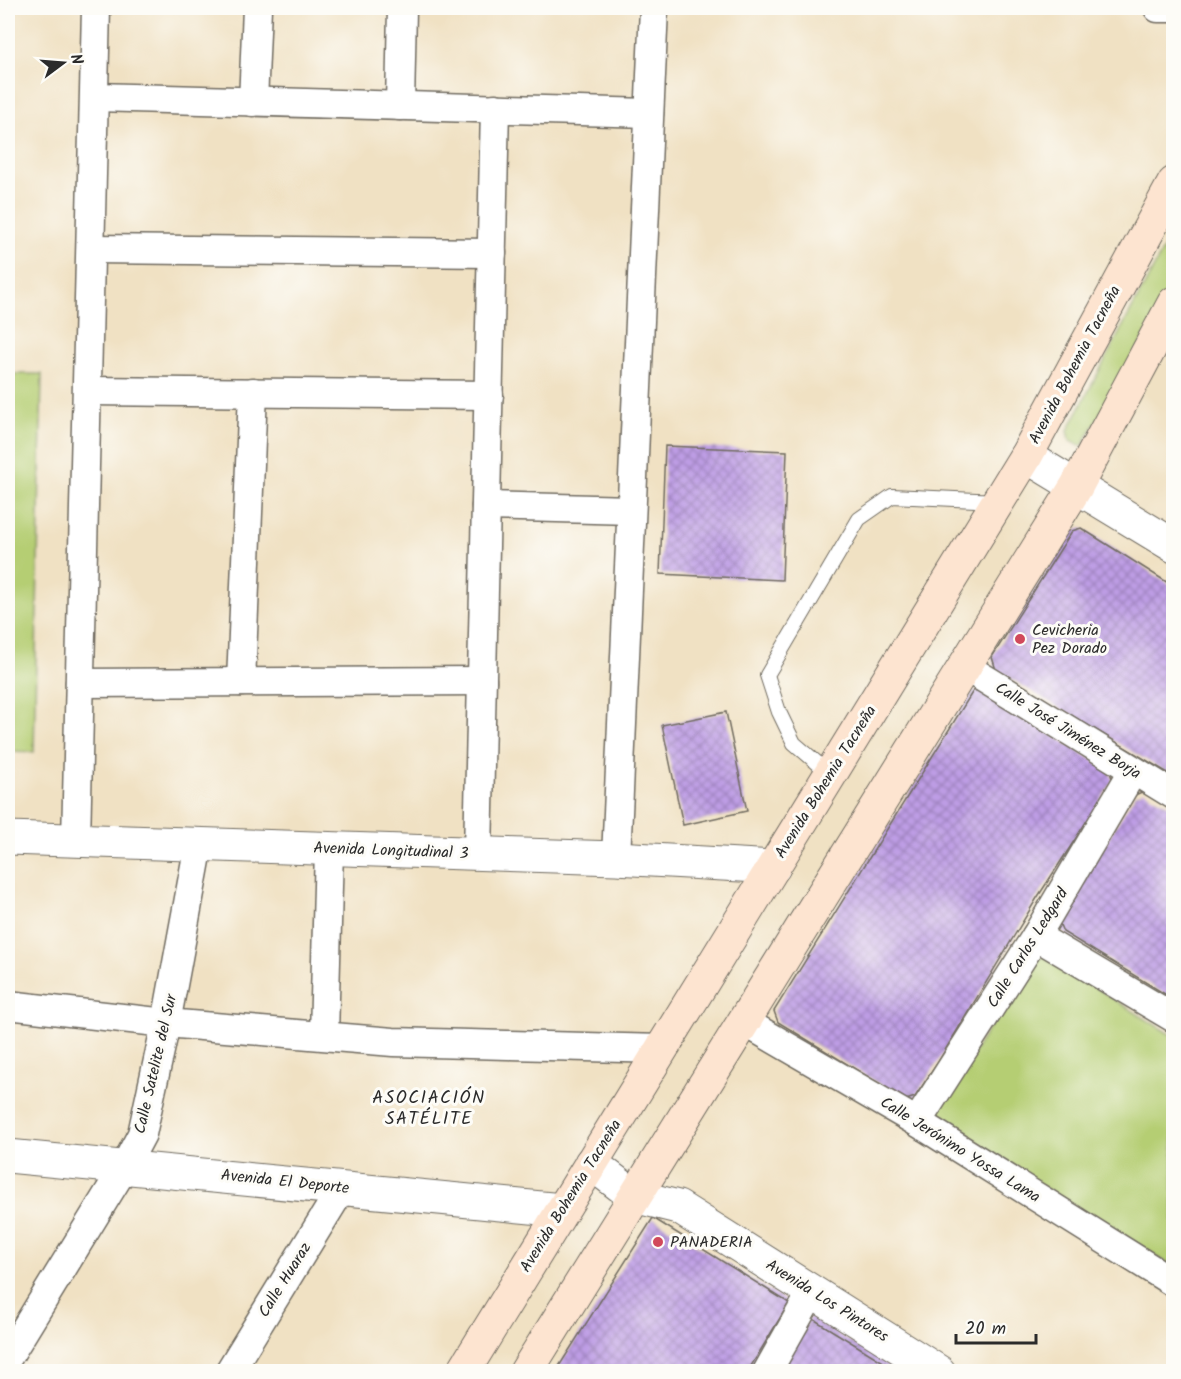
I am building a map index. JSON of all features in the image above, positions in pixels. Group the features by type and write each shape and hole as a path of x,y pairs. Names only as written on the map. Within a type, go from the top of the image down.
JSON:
{"main road":[{"name":"Avenida Bohemia Tacneña","path":"463,1371 1026,456 1173,183"},
{"path":"526,1371 1076,486 1173,303"}],"street":[{"path":"76,840 96,97 96,8"},
{"path":"253,102 257,8"},
{"path":"400,106 402,8"},
{"path":"616,858 654,8"},
{"path":"1158,8 1173,8"},
{"path":"96,97 649,113"},
{"path":"478,854 495,108"},
{"path":"92,249 492,253"},
{"path":"88,391 489,395"},
{"path":"241,682 253,393"},
{"path":"1026,456 1173,546"},
{"path":"486,506 631,510"},
{"name":"Calle José Jiménez Borja","path":"964,666 1173,795"},
{"path":"80,683 482,681"},
{"name":"Calle Carlos Ledgard","path":"917,1122 1036,936 1133,771"},
{"name":"Avenida Longitudinal 3","path":"8,838 616,858 774,867"},
{"name":"Calle Satelite del Sur","path":"8,1357 125,1166 142,1134 200,844"},
{"path":"324,1035 329,849"},
{"path":"1036,936 1173,1018"},
{"path":"8,1005 166,1023 393,1042 662,1049"},
{"name":"Calle Jerónimo Yossa Lama","path":"743,1021 917,1122 1173,1283"},
{"name":"Avenida El Deporte","path":"8,1156 562,1210"},
{"name":"Avenida Los Pintores","path":"591,1163 634,1196 678,1207 939,1371"},
{"name":"Calle Huaraz","path":"229,1371 342,1188"},
{"path":"766,1371 812,1292"}],"lane":[{"path":"830,774 794,743 779,712 767,675 858,519 892,496 999,501"}],"green space":[{"path":"1173,231 1173,288 1082,446 1070,441 1068,430"},
{"path":"8,374 42,374 34,752 8,751"},
{"path":"1045,956 1173,1036 1173,1267 940,1124 936,1113 1031,960"}],"building":[{"path":"665,446 787,451 782,580 660,574"},
{"path":"1081,528 1173,586 1173,776 996,670 992,657 1072,531"},
{"path":"981,690 1109,770 1113,781 1037,898 938,1062 915,1097 906,1100 778,1022 774,1011 973,691"},
{"path":"726,712 747,811 683,825 662,725"},
{"path":"1144,791 1173,808 1173,999 1063,932 1058,920 1135,795"},
{"path":"653,1218 789,1303 748,1371 556,1371"},
{"path":"810,1317 898,1371 780,1371"}],"place":[{"name":"Cevicheria Pez Dorado","path":"1020,639"},
{"name":"PANADERIA","path":"658,1242"}],"district":[{"name":"ASOCIACIÓN SATÉLITE","path":"429,1108"}]}
